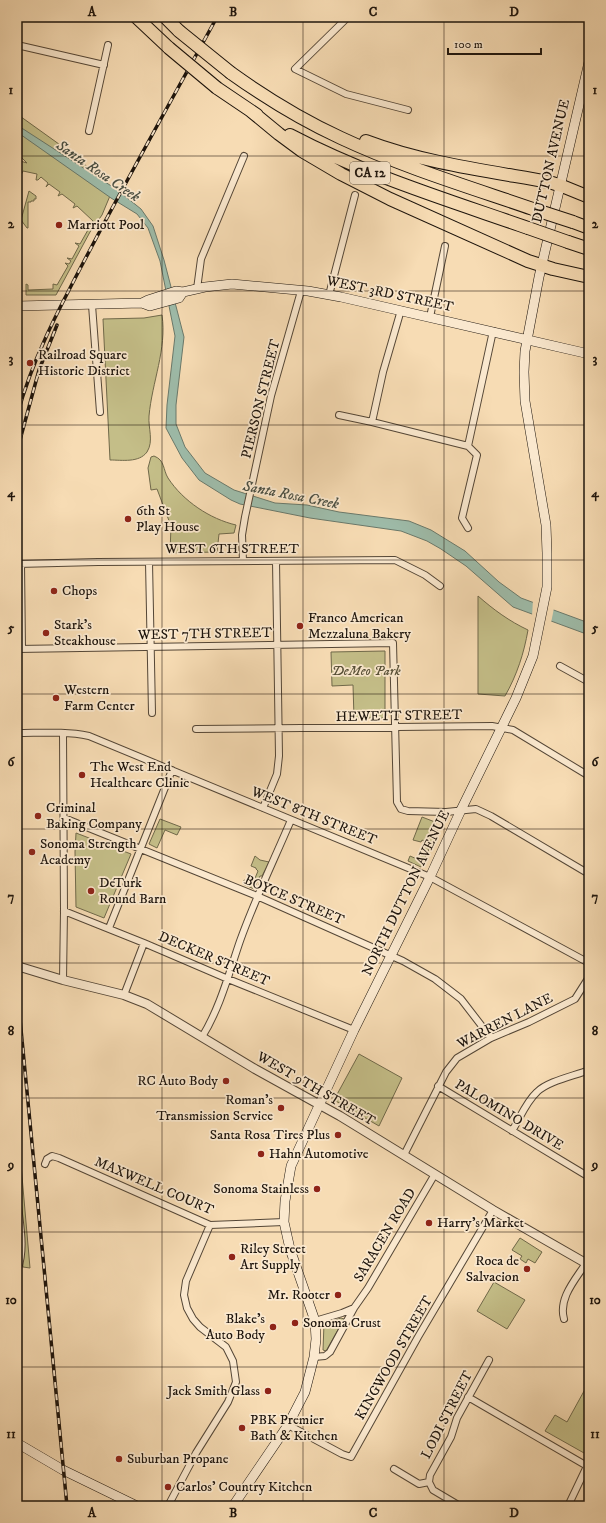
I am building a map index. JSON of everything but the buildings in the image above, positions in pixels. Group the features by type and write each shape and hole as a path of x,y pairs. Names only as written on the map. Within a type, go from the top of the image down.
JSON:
{"highway":[{"name":"CA 12","path":"165,17 179,31 231,73 297,116 340,138 386,158 589,228"},
{"path":"169,17 179,31"},
{"name":"CA 12","path":"138,19 169,48 217,88 251,111 304,142 363,170 408,187 589,249"},
{"path":"251,111 278,134 302,151 353,181 482,241 542,266 589,278"},
{"path":"297,116 402,153 560,185 589,197"}],"main road":[{"name":"DUTTON AVENUE","path":"542,266 589,62"},
{"name":"NORTH DUTTON AVENUE","path":"233,1506 288,1425 305,1392 314,1356 316,1339 315,1321 290,1249 284,1222 285,1201 291,1166 354,1030 430,877 525,677 538,638 547,586 546,525 525,401 524,372 527,339 542,266"},
{"name":"WEST 3RD STREET","path":"17,306 142,303 176,291 183,292 219,285 237,284 329,295 401,310 589,354"},
{"path":"17,1444 63,1470 137,1506"}],"street":[{"path":"348,17 295,69 346,94 408,110"},
{"path":"17,45 104,65"},
{"path":"89,131 108,45"},
{"path":"197,289 201,259 244,156"},
{"path":"329,295 355,195"},
{"path":"430,317 445,246"},
{"name":"PIERSON STREET","path":"243,561 242,535 245,517 253,487 271,396 301,291"},
{"path":"92,305 100,412"},
{"path":"372,422 383,372 401,310"},
{"path":"468,446 493,331"},
{"path":"339,415 468,446 477,455 462,518 468,528"},
{"name":"WEST 6TH STREET","path":"19,564 395,560 425,575 440,586"},
{"path":"263,808 277,774 279,729 276,561"},
{"path":"149,562 152,713"},
{"path":"19,564 20,649"},
{"name":"WEST 7TH STREET","path":"20,649 393,643 395,728"},
{"path":"560,666 589,682"},
{"name":"HEWETT STREET","path":"196,729 490,726 513,730 589,776"},
{"path":"395,728 396,802 401,809 408,811 446,812 476,809 491,816 589,874"},
{"name":"WEST 8TH STREET","path":"17,733 75,733 89,736 430,877 589,963"},
{"path":"63,733 63,980"},
{"path":"109,928 172,770"},
{"name":"BOYCE STREET","path":"64,818 257,896 392,955 435,978 461,998 491,1038"},
{"path":"202,1038 228,979 240,941 257,896 292,820"},
{"name":"DECKER STREET","path":"64,911 109,928 228,979 354,1030"},
{"path":"124,995 144,943"},
{"name":"WEST 9TH STREET","path":"17,966 63,980 124,995 146,1004 261,1073 319,1104 493,1210 587,1264"},
{"name":"WARREN LANE","path":"404,1155 438,1086 446,1072 457,1058 491,1038 529,1022 574,999 589,977"},
{"path":"512,1131 530,1100 538,1090 549,1084 589,1070"},
{"name":"PALOMINO DRIVE","path":"438,1086 589,1177"},
{"name":"MAXWELL COURT","path":"45,1164 47,1159 52,1156 59,1158 210,1225 284,1222"},
{"name":"SARACEN ROAD","path":"314,1356 325,1356 330,1352 354,1308 368,1288 435,1174"},
{"path":"17,1205 20,1257 17,1268"},
{"name":"KINGWOOD STREET","path":"288,1425 335,1451 351,1457 417,1339 493,1210"},
{"path":"168,1506 196,1453 228,1402 236,1382 233,1361 226,1347 200,1327 193,1319 187,1308 184,1295 186,1281 210,1225"},
{"path":"564,1319 562,1312 563,1300 587,1264"},
{"path":"315,1321 354,1308"},
{"name":"LODI STREET","path":"460,1506 433,1490 429,1482 430,1475 451,1437 457,1418 489,1360"},
{"path":"468,1397 588,1464 568,1506"},
{"name":"LODI STREET","path":"394,1469 419,1484 429,1482"}],"green space":[{"path":"17,114 77,157 112,191 102,215 90,232 56,295 26,295 26,284 28,285 28,290 53,289 53,284 57,285 68,266 65,263 69,264 71,261 67,258 72,259 79,246 75,243 80,244 93,221 77,206 73,208 75,204 62,194 58,196 60,192 49,184 46,187 48,183 41,177 36,180 37,174 23,171 21,175 17,175 17,160 27,163 21,157 17,157"},
{"path":"29,191 36,196 36,199 28,202 27,228 21,220"},
{"path":"162,315 163,328 161,353 149,416 149,448 144,456 140,458 110,460 103,319 144,318"},
{"path":"154,456 162,463 166,475 174,486 189,501 207,514 236,525 234,533 219,534 217,552 170,553 171,526 157,489 151,490 148,468 151,457"},
{"path":"478,596 502,615 528,630 520,664 505,696 478,694"},
{"name":"DeMeo Park","path":"385,651 385,717 354,718 353,685 332,686 331,652"},
{"path":"422,817 435,822 438,829 421,867 408,861 410,856 417,859 423,848 424,841 422,840 421,842 413,840"},
{"path":"160,819 181,827 177,835 165,830 157,848 149,844"},
{"path":"76,833 131,854 104,918 76,907"},
{"path":"255,856 260,860 269,862 254,889 243,884 244,880 253,883 258,871 256,868 251,866"},
{"path":"359,1054 402,1078 379,1126 334,1100"},
{"path":"17,1119 30,1268 23,1267 17,1195"},
{"path":"520,1238 542,1252 535,1263 528,1259 526,1263 520,1259 522,1256 512,1250"},
{"path":"494,1282 525,1300 507,1329 477,1311"},
{"path":"341,1318 344,1319 326,1351 323,1350 324,1324"},
{"path":"589,1382 589,1442 584,1453 545,1431 555,1415 567,1422"}],"shaded area":[{"path":"17,125 116,189 141,209 153,226 164,260 184,337 176,405 176,424 185,447 205,473 234,490 275,503 307,505 339,512 409,521 431,530 465,551 499,582 521,598 589,623 589,635 513,607 466,566 427,541 401,531 310,518 240,504 199,480 182,458 166,428 167,405 175,336 160,261 148,228 137,214 111,198 17,132"}],"pier":[{"path":"533,600 554,608 551,623 532,616"}],"railway":[{"path":"17,416 31,372 59,310 122,190 217,17"},
{"path":"17,451 39,370 57,325"},
{"path":"17,988 67,1506"}],"place":[{"name":"Marriott Pool","path":"59,225"},
{"name":"Railroad Square Historic District","path":"30,363"},
{"name":"6th St Play House","path":"128,519"},
{"name":"Chops","path":"54,591"},
{"name":"Franco American Mezzaluna Bakery","path":"300,626"},
{"name":"Stark's Steakhouse","path":"46,633"},
{"name":"Western Farm Center","path":"56,698"},
{"name":"The West End Healthcare Clinic","path":"82,775"},
{"name":"Criminal Baking Company","path":"38,816"},
{"name":"Sonoma Strength Academy","path":"32,852"},
{"name":"DeTurk Round Barn","path":"91,891"},
{"name":"RC Auto Body","path":"226,1081"},
{"name":"Roman's Transmission Service","path":"281,1108"},
{"name":"Santa Rosa Tires Plus","path":"338,1135"},
{"name":"Hahn Automotive","path":"261,1154"},
{"name":"Sonoma Stainless","path":"317,1189"},
{"name":"Harry's Market","path":"429,1223"},
{"name":"Riley Street Art Supply","path":"232,1257"},
{"name":"Roca de Salvacion","path":"527,1269"},
{"name":"Mr. Rooter","path":"338,1295"},
{"name":"Sonoma Crust","path":"295,1323"},
{"name":"Blake's Auto Body","path":"273,1327"},
{"name":"Jack Smith Glass","path":"268,1391"},
{"name":"PBK Premier Bath & Kitchen","path":"242,1428"},
{"name":"Suburban Propane","path":"119,1459"},
{"name":"Carlos' Country Kitchen","path":"168,1487"}],"water label":[{"name":"Santa Rosa Creek","path":"98,171"},
{"name":"Santa Rosa Creek","path":"291,495"}]}
